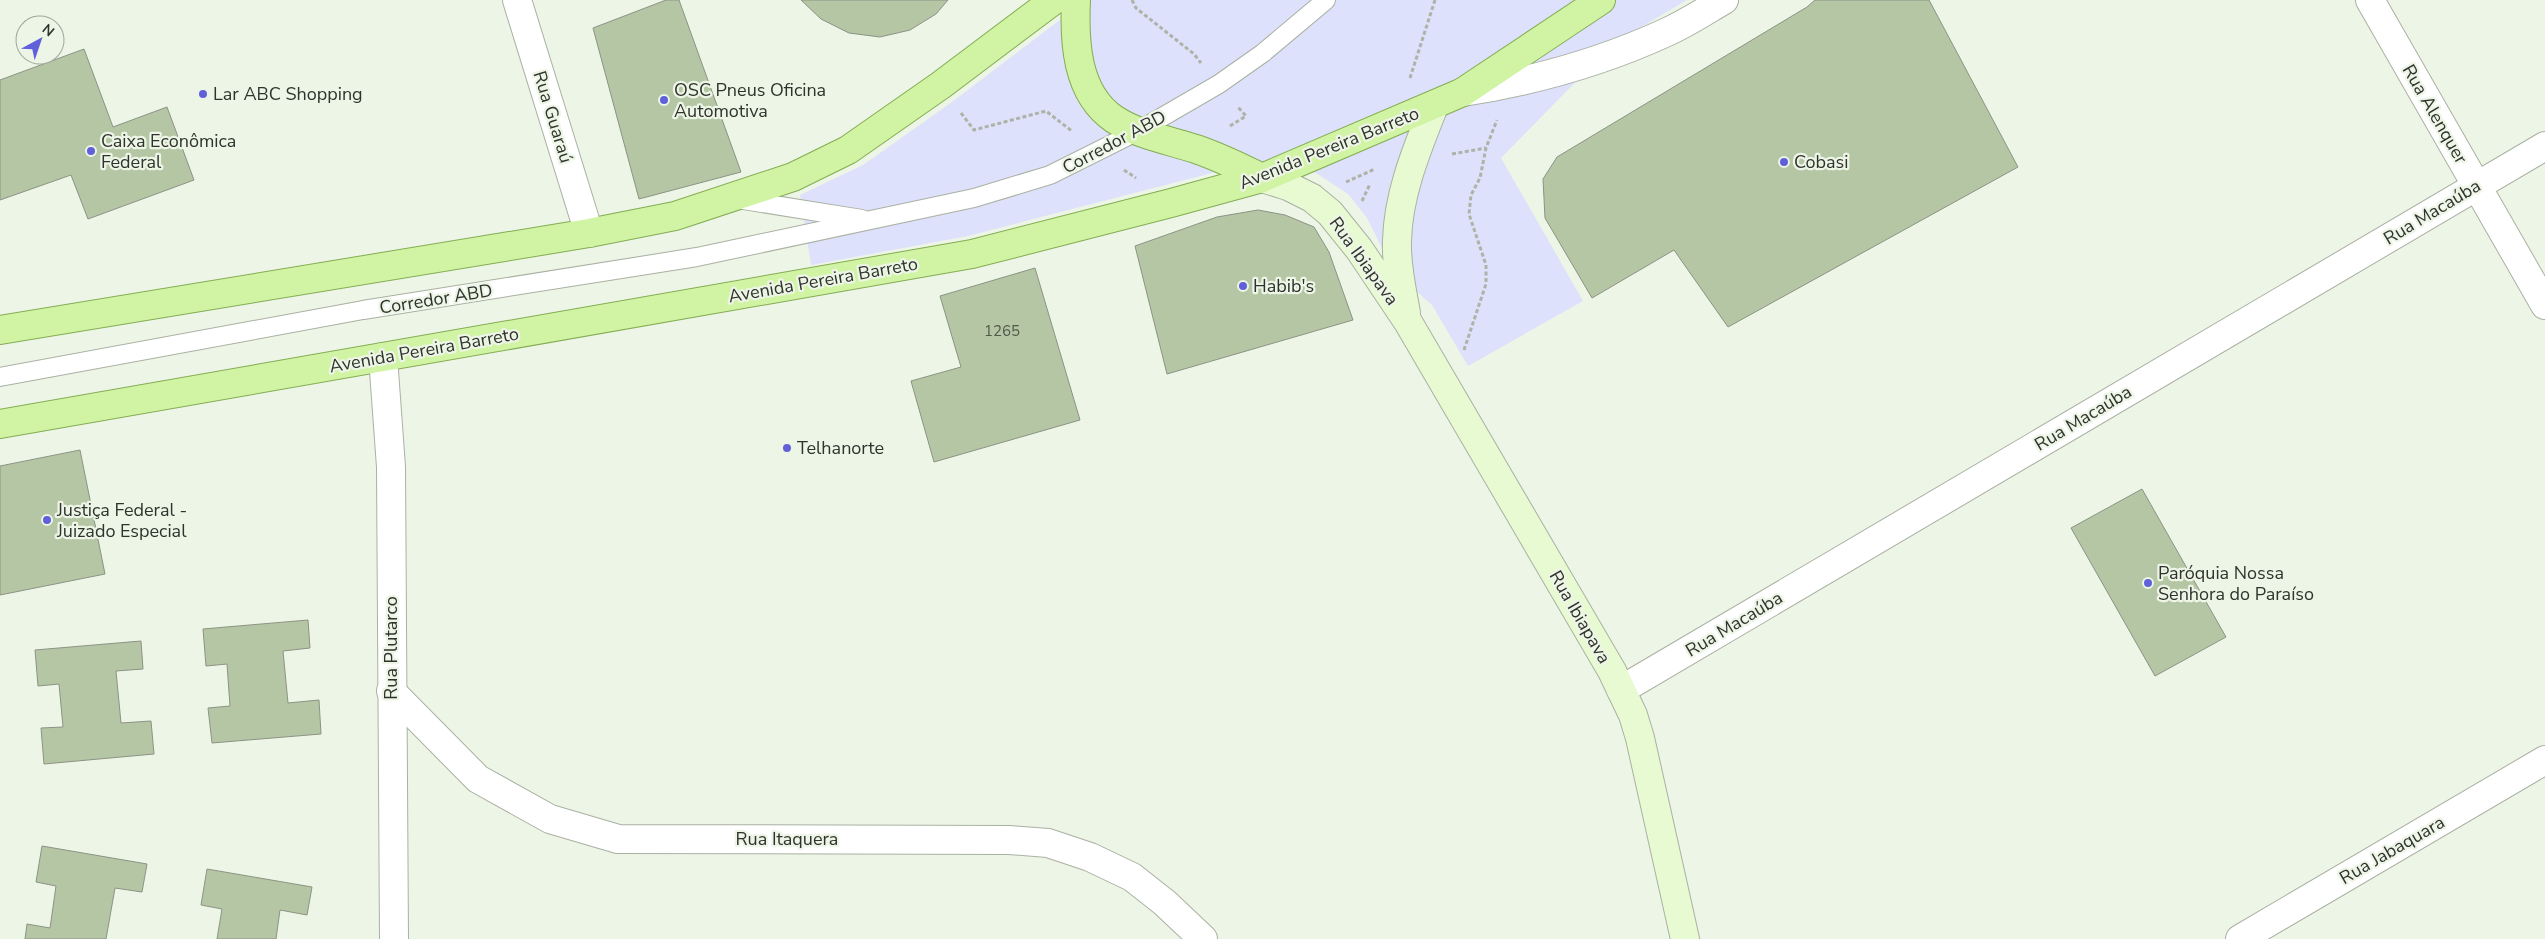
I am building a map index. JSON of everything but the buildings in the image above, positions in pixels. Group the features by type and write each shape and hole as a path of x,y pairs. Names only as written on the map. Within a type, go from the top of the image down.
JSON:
{"main road":[{"path":"0,330 589,233 675,216 793,177 848,150 940,86 1054,0"},
{"path":"1076,0 1076,45 1080,67 1088,87 1099,105 1113,118 1138,131 1232,163 1262,178"},
{"name":"Avenida Pereira Barreto","path":"0,424 972,254 1171,203 1262,178 1434,106 1463,92 1601,0"},
{"name":"Rua Ibiapava","path":"1408,322 1397,242 1401,205 1413,161 1434,106"},
{"name":"Rua Ibiapava","path":"1262,178 1288,186 1312,198 1330,213 1359,249 1408,322 1621,690 1640,738 1685,939"}],"street":[{"name":"Rua Guaraú","path":"517,0 589,233"},
{"path":"1463,92 1510,85 1585,65 1669,31 1724,0"},
{"name":"Rua Alenquer","path":"2370,0 2545,305"},
{"name":"Rua Macaúba","path":"1621,690 2545,146"},
{"name":"Rua Plutarco","path":"383,357 390,467 394,939"},
{"name":"Rua Itaquera","path":"391,691 478,779 550,819 618,839 1009,840 1048,843 1090,857 1132,878 1165,903 1202,939"},
{"name":"Rua Jabaquara","path":"2240,939 2545,760"}],"lane":[{"name":"Corredor ABD","path":"0,377 363,310 697,257 872,221 993,193 1050,175 1138,131 1226,79 1263,53 1326,0"},
{"name":"Corredor ABD","path":"730,198 872,221"}],"path":[{"path":"1436,373 1462,357 1486,284 1486,266 1469,214 1471,194 1480,178 1486,148 1510,85"},
{"path":"940,86 974,130 1046,111 1099,152 1171,203"}],"shaded area":[{"path":"1086,0 1687,0 1614,43 1501,158 1583,301 1468,366 1432,305 1393,270 1367,218 1348,194 1316,173 1267,162 1216,172 968,236 811,265 800,195 863,165 952,102"}],"place":[{"name":"Lar ABC Shopping","path":"203,94"},
{"name":"OSC Pneus Oficina Automotiva","path":"664,100"},
{"name":"Caixa Econômica Federal","path":"91,151"},
{"name":"Cobasi","path":"1784,162"},
{"name":"Habib's","path":"1243,286"},
{"name":"Telhanorte","path":"787,448"},
{"name":"Justiça Federal - Juizado Especial","path":"47,520"},
{"name":"Paróquia Nossa Senhora do Paraíso","path":"2148,583"}]}
